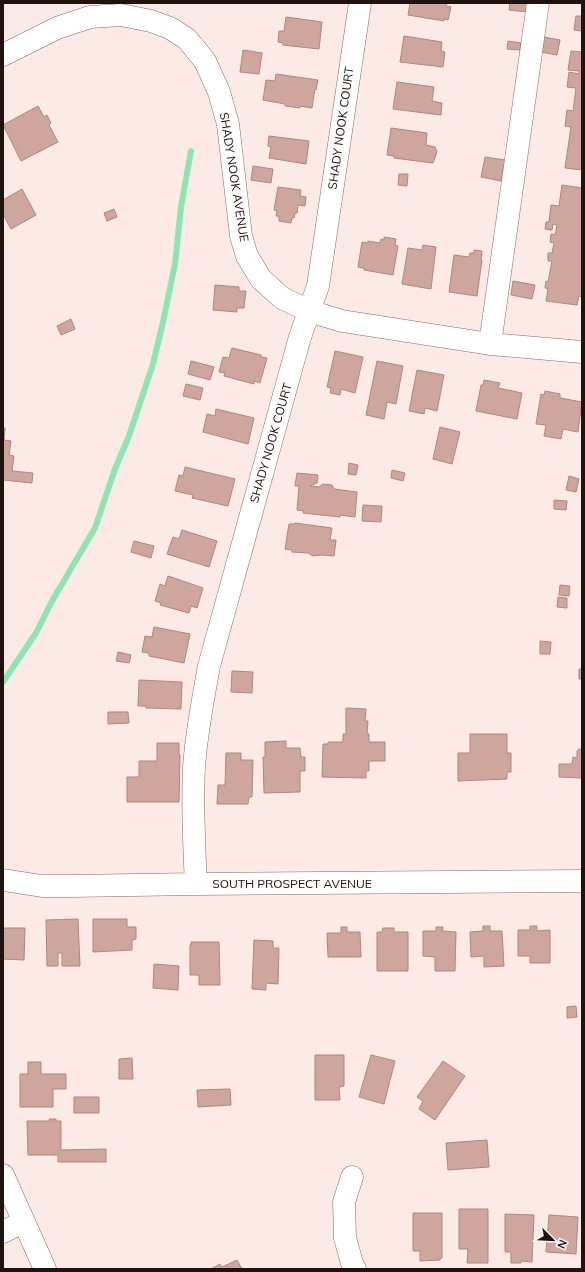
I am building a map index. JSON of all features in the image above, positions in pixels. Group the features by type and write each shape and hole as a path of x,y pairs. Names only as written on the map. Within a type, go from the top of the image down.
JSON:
{"street":[{"name":"SHADY NOOK COURT","path":"196,884 193,821 194,768 199,720 209,666 298,345 318,286 360,3"},
{"path":"490,344 538,3"},
{"name":"SHADY NOOK AVENUE","path":"3,55 57,28 90,17 121,15 151,20 170,28 187,39 205,61 219,92 228,124 242,236 248,256 261,279 282,298 309,311 342,321 490,344 582,352"},
{"name":"SOUTH PROSPECT AVENUE","path":"3,880 42,886 582,881"},
{"path":"3,1175 45,1269"},
{"path":"352,1177 344,1202 345,1238 355,1269"},
{"path":"3,1232 23,1222"}],"building":[{"path":"410,3 447,3 446,6 451,7 448,20 444,19 444,21 408,15"},
{"path":"510,3 529,3 528,12 509,10"},
{"path":"576,16 582,16 582,31 574,30"},
{"path":"286,17 322,22 319,49 283,45 283,43 278,42 279,31 284,31"},
{"path":"404,36 442,42 441,51 445,52 443,67 400,62"},
{"path":"544,37 560,40 557,55 541,52"},
{"path":"508,41 521,43 520,50 507,49"},
{"path":"243,50 262,53 259,74 240,72"},
{"path":"571,51 582,52 582,170 565,168 571,127 565,126 567,110 573,111 576,88 567,87 569,72 579,74 579,71 568,70"},
{"path":"276,74 318,80 312,108 285,106 285,104 263,100 266,80 275,81"},
{"path":"397,82 434,87 432,101 442,103 441,115 393,109"},
{"path":"38,106 44,117 47,115 51,123 49,125 58,142 21,161 3,125"},
{"path":"391,128 427,133 426,145 435,147 437,152 433,163 394,158 394,156 387,155"},
{"path":"269,136 309,141 306,164 269,158 271,147 268,146"},
{"path":"485,157 505,160 501,181 481,177"},
{"path":"253,166 273,169 271,183 251,180"},
{"path":"399,174 408,174 407,186 398,185"},
{"path":"562,185 582,188 582,297 579,296 577,305 546,301 548,289 545,288 546,281 548,282 552,261 548,261 548,253 552,253 554,243 550,242 551,234 555,235 557,225 553,224 552,230 545,229 546,222 549,222 551,205 559,206"},
{"path":"278,187 301,190 300,196 306,197 305,206 298,205 297,213 295,213 294,218 292,218 291,223 279,221 279,216 276,216 277,211 274,210"},
{"path":"22,189 36,215 11,229 3,214 3,200"},
{"path":"114,209 117,217 107,221 104,213"},
{"path":"384,237 396,239 395,245 398,246 393,275 364,270 364,268 358,267 362,242 368,243 368,241 380,243 381,239 384,240"},
{"path":"423,245 436,247 431,289 402,284 408,248 422,250"},
{"path":"474,250 482,251 477,296 449,292 454,255 469,257 470,253 474,253"},
{"path":"513,281 535,285 532,299 511,295"},
{"path":"215,285 239,287 239,291 246,291 244,308 237,308 237,312 213,310"},
{"path":"71,319 75,329 61,335 57,326"},
{"path":"232,348 261,355 261,357 267,358 260,383 254,381 254,384 224,376 225,373 219,372 223,357 229,358"},
{"path":"335,351 363,357 355,393 341,389 340,395 330,393 331,388 327,387"},
{"path":"191,361 214,367 210,380 188,374"},
{"path":"377,361 403,366 396,404 387,402 384,419 366,415"},
{"path":"417,370 444,375 437,411 425,408 424,414 409,411"},
{"path":"484,380 500,383 498,388 522,393 517,419 476,411 481,385 483,385"},
{"path":"186,384 203,388 200,400 183,396"},
{"path":"545,391 560,394 560,398 582,402 578,432 563,429 561,439 544,436 546,425 536,424 541,394 544,395"},
{"path":"216,409 254,418 248,444 203,432 207,414 215,416"},
{"path":"440,427 460,432 452,464 433,459"},
{"path":"3,428 5,428 4,440 11,441 9,455 14,456 12,471 33,473 32,483 3,480"},
{"path":"349,463 358,465 356,475 348,474"},
{"path":"185,467 235,479 228,506 192,498 193,495 175,491 179,475 183,476"},
{"path":"392,470 405,473 403,481 391,478"},
{"path":"297,473 318,475 317,483 310,486 319,487 323,484 332,485 334,489 357,492 355,517 303,513 304,511 297,510 299,486 295,486"},
{"path":"569,476 579,479 576,492 566,490"},
{"path":"554,500 567,501 566,510 554,509"},
{"path":"363,505 382,506 381,522 362,521"},
{"path":"295,523 332,528 330,540 336,540 334,556 313,556 308,553 292,552 292,550 285,549 289,524"},
{"path":"182,530 217,541 209,567 167,554 173,537 179,539"},
{"path":"134,541 154,546 151,558 131,552"},
{"path":"168,576 203,588 197,608 191,606 189,613 160,605 161,603 155,601 160,584 165,586"},
{"path":"560,585 570,586 569,596 559,595"},
{"path":"558,597 567,598 567,608 557,607"},
{"path":"154,627 190,634 184,663 149,656 149,653 142,652 145,636 152,637"},
{"path":"540,641 551,642 550,654 540,654"},
{"path":"118,652 131,655 129,663 116,661"},
{"path":"579,669 582,669 582,679 579,679"},
{"path":"232,671 253,672 252,693 231,692"},
{"path":"139,680 182,682 181,709 146,708 146,706 138,706"},
{"path":"346,708 366,709 365,721 368,721 367,734 369,734 369,742 385,742 385,761 369,761 369,771 366,771 366,778 322,777 323,744 328,744 328,742 343,742 343,734 346,734"},
{"path":"108,712 128,712 129,723 108,724"},
{"path":"470,734 507,734 507,753 511,753 511,772 507,772 507,779 458,781 458,753 470,753"},
{"path":"286,741 286,748 300,748 301,757 305,757 305,771 300,771 300,792 264,793 263,757 265,757 265,742"},
{"path":"157,743 179,743 179,802 127,802 127,777 139,777 139,761 157,761"},
{"path":"582,749 582,778 559,777 559,764 572,764 573,757 577,758 577,751"},
{"path":"226,753 241,753 241,760 253,760 252,797 249,797 248,804 217,804 218,785 225,785"},
{"path":"78,919 80,966 62,966 62,953 58,953 58,966 47,966 46,920"},
{"path":"93,919 127,919 127,927 136,927 136,939 132,940 132,950 93,952"},
{"path":"483,926 490,926 490,931 502,931 504,966 484,967 484,956 471,957 470,932 483,931"},
{"path":"530,926 537,926 537,931 550,930 550,963 530,963 530,956 518,956 518,930 530,930"},
{"path":"341,927 347,927 347,932 360,932 361,957 328,957 327,933 341,933"},
{"path":"436,927 443,927 442,931 456,932 455,971 435,971 435,957 423,956 423,931 436,931"},
{"path":"3,928 25,928 24,960 3,959"},
{"path":"383,928 394,928 394,932 408,932 408,971 377,971 377,932 382,932"},
{"path":"254,940 273,941 273,948 279,948 278,984 266,983 266,990 252,989"},
{"path":"191,942 219,942 220,985 199,985 199,975 190,975"},
{"path":"154,964 179,966 178,990 153,988"},
{"path":"576,1006 577,1017 567,1018 567,1007"},
{"path":"315,1055 344,1055 344,1086 339,1087 340,1100 315,1100"},
{"path":"371,1055 395,1061 384,1104 359,1097"},
{"path":"132,1058 133,1079 119,1079 119,1059"},
{"path":"443,1061 465,1076 435,1120 419,1109 423,1101 417,1097"},
{"path":"28,1062 41,1062 41,1074 66,1074 66,1089 53,1089 53,1107 20,1107 20,1074 28,1074"},
{"path":"230,1089 231,1105 198,1107 197,1090"},
{"path":"74,1097 99,1097 99,1113 74,1113"},
{"path":"49,1119 61,1121 61,1150 106,1149 106,1162 58,1162 58,1155 28,1155 27,1121 50,1121"},
{"path":"487,1140 489,1167 448,1170 446,1143"},
{"path":"459,1209 488,1209 488,1263 467,1263 468,1249 459,1249"},
{"path":"413,1213 442,1213 442,1258 440,1258 440,1260 420,1261 420,1251 413,1251"},
{"path":"505,1214 534,1215 532,1262 521,1261 521,1263 511,1263 511,1252 505,1252"},
{"path":"549,1215 578,1217 576,1254 546,1252"},
{"path":"237,1260 242,1269 211,1269 220,1264 222,1267"}],"waterway":[{"path":"3,682 36,633 52,601 95,528 115,469 129,436 153,364 163,322 175,264 181,207 191,151"}]}
